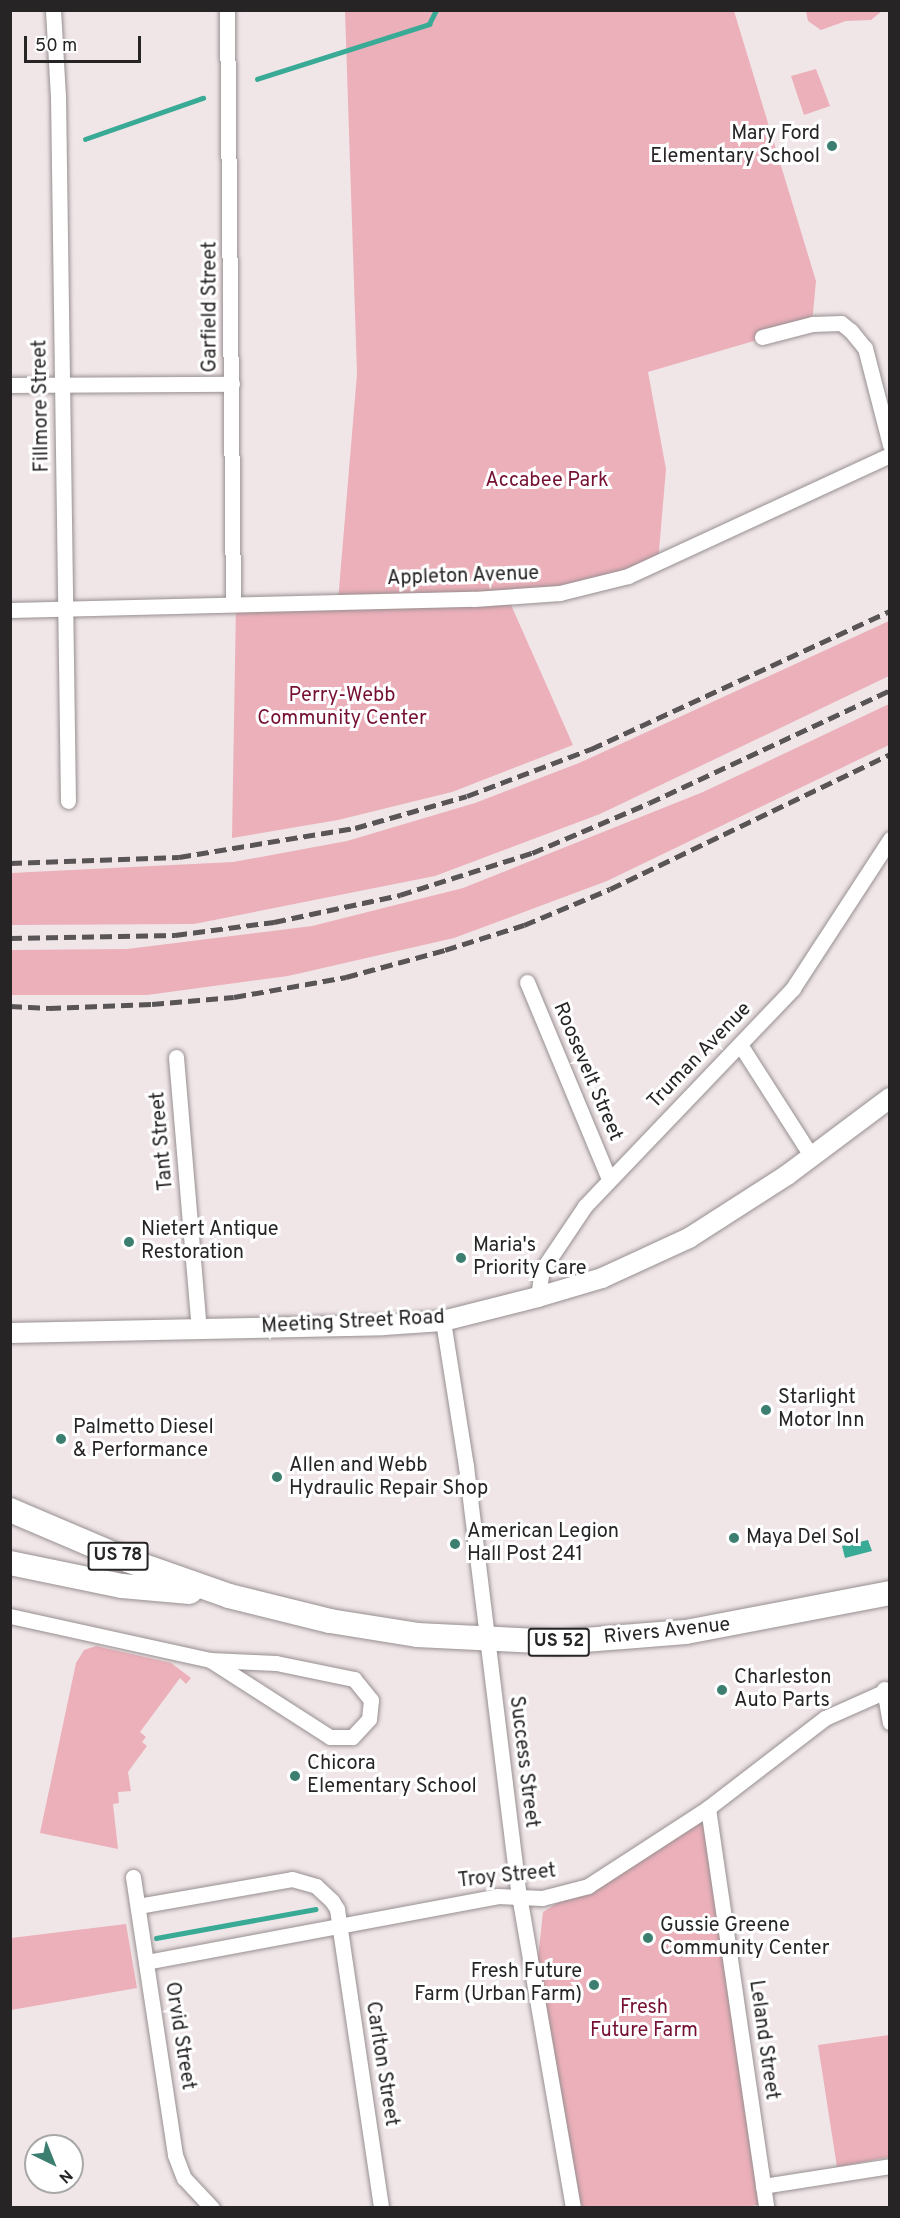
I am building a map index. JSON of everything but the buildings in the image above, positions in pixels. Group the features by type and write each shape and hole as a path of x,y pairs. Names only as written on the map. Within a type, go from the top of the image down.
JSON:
{"main road":[{"name":"US 78","path":"10,1510 127,1560 229,1596"},
{"name":"US 52","path":"10,1563 122,1586 229,1596"},
{"name":"Rivers Avenue","path":"229,1596 363,1626 417,1635 559,1642 686,1632 890,1593"}],"street":[{"name":"Fillmore Street","path":"52,10 58,96 68,801"},
{"name":"Garfield Street","path":"227,10 233,603"},
{"path":"762,337 813,324 841,323 851,331 865,348 890,445"},
{"path":"10,385 232,384"},
{"name":"Appleton Avenue","path":"10,610 529,597 589,587 628,576 890,455"},
{"name":"Truman Avenue","path":"538,1297 542,1270 555,1248 609,1179 741,1046 793,988 890,839"},
{"name":"Roosevelt Street","path":"527,982 609,1179"},
{"path":"741,1046 812,1157"},
{"name":"Tant Street","path":"176,1057 199,1330"},
{"name":"Meeting Street Road","path":"10,1333 199,1330 443,1321 538,1297 602,1278 689,1239 812,1157 890,1098"},
{"name":"Success Street","path":"443,1321 466,1466 519,1895 573,2208"},
{"path":"10,1616 210,1660 276,1663 354,1679 370,1700 369,1719 352,1737 330,1737 210,1660"},
{"path":"887,1689 890,1722"},
{"name":"Troy Street","path":"146,1962 519,1895 542,1898 588,1886 708,1808 825,1718 887,1689"},
{"name":"Leland Street","path":"708,1808 766,2208"},
{"name":"Orvid Street","path":"133,1877 175,2155 184,2178 197,2196 212,2208"},
{"name":"Carlton Street","path":"138,1905 278,1880 303,1880 324,1892 332,1901 339,1926 381,2208"},
{"path":"763,2186 890,2166"}],"green space":[{"path":"806,10 882,11 871,20 846,21 821,30 808,21"},
{"path":"345,11 734,11 816,281 812,324 648,372 666,469 658,562 508,598 573,745 452,792 338,820 232,838 236,604 338,601 357,374"},
{"path":"816,69 830,106 804,115 791,76"},
{"path":"889,621 889,676 600,814 435,876 194,924 11,925 11,873 233,862 347,841 475,803 579,763"},
{"path":"889,704 889,745 607,881 454,938 288,976 147,995 11,995 11,950 127,949 312,926 463,888 703,792"},
{"path":"96,1646 171,1663 191,1678 186,1684 180,1678 140,1732 146,1737 142,1742 147,1746 128,1772 131,1791 118,1792 119,1803 113,1804 118,1849 40,1833 76,1663 84,1650"},
{"name":"Fresh Future Farm","path":"707,1808 766,2203 742,2208 573,2207 536,1977 543,1912"},
{"path":"126,1924 137,1988 11,2010 11,1938"},
{"path":"889,2035 889,2157 837,2167 818,2045"}],"shaded area":[{"path":"868,1540 872,1551 845,1558 842,1546"}],"waterway":[{"path":"257,79 429,24 436,10"},
{"path":"85,139 203,98"},
{"path":"156,1938 315,1909"}],"railway":[{"path":"10,863 179,857 355,828 467,796 591,749 890,611"},
{"path":"10,938 175,935 274,922 400,895 532,853 649,803 890,690"},
{"path":"10,1006 49,1008 152,1004 234,997 346,977 445,950 524,925 610,889 890,754"}],"place":[{"name":"Mary Ford Elementary School","path":"832,146"},
{"name":"Nietert Antique Restoration","path":"129,1242"},
{"name":"Maria's Priority Care","path":"461,1258"},
{"name":"Starlight Motor Inn","path":"766,1410"},
{"name":"Palmetto Diesel & Performance","path":"61,1439"},
{"name":"Allen and Webb Hydraulic Repair Shop","path":"277,1477"},
{"name":"Maya Del Sol","path":"734,1538"},
{"name":"American Legion Hall Post 241","path":"455,1544"},
{"name":"Charleston Auto Parts","path":"722,1690"},
{"name":"Chicora Elementary School","path":"295,1776"},
{"name":"Gussie Greene Community Center","path":"648,1938"},
{"name":"Fresh Future Farm (Urban Farm)","path":"594,1985"}],"park label":[{"name":"Accabee Park","path":"547,481"},
{"name":"Perry-Webb Community Center","path":"342,708"}]}
